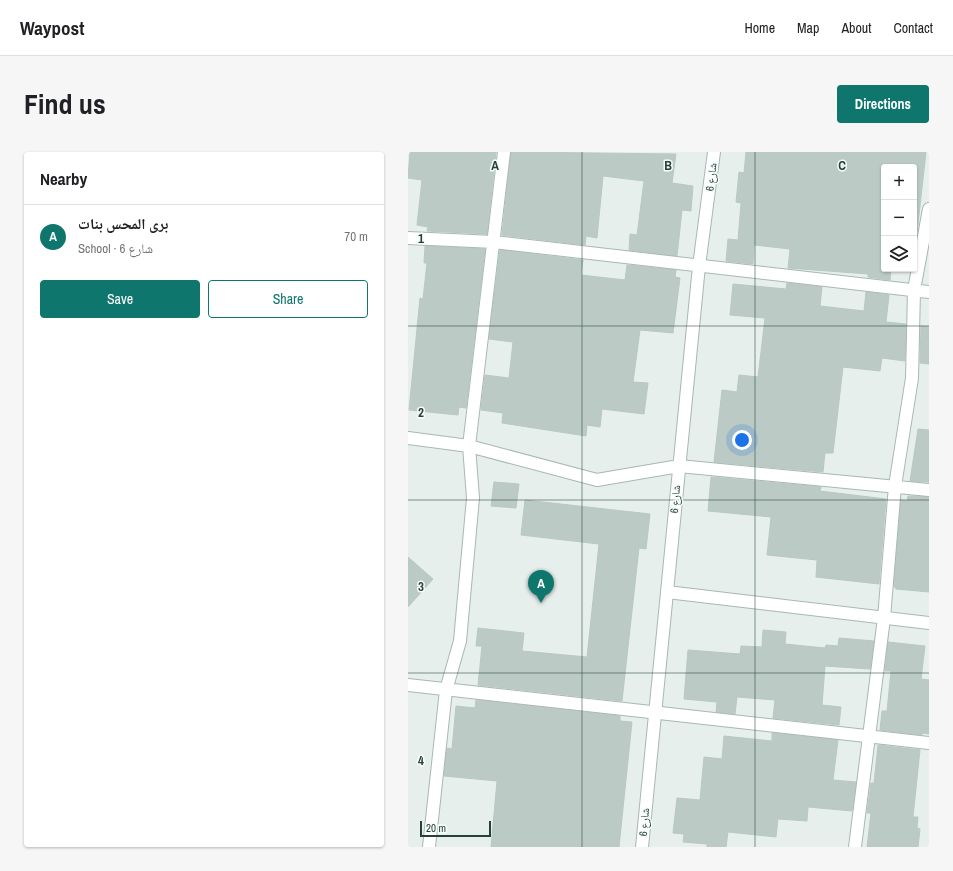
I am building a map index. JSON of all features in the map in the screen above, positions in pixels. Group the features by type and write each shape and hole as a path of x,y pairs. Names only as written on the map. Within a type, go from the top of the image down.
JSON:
{"street":[{"path":"430,847 446,690 461,633 474,498 469,446 504,152"},
{"name":"شارع 6","path":"642,847 678,466 699,266 714,152"},
{"path":"855,847 884,618 895,486 912,378 914,290 929,210"},
{"path":"408,238 494,242 929,292"},
{"path":"408,438 469,446 597,480 678,466 929,490"},
{"path":"667,592 929,623"},
{"path":"408,685 654,714 929,743"}],"building":[{"path":"410,152 496,152 487,234 427,231 428,227 417,225 422,180 408,178"},
{"path":"511,152 676,154 672,183 693,186 691,211 682,210 677,256 629,250 630,234 637,235 644,181 603,176 597,238 586,236 585,245 502,235"},
{"path":"746,152 926,152 917,233 917,164 881,164 881,272 891,272 890,280 868,277 868,274 788,268 790,249 754,245 753,264 726,261 728,239 738,240 741,203 736,202 739,172 744,173"},
{"path":"425,246 485,249 466,408 459,407 458,415 409,410 420,298 423,299 427,263 424,263"},
{"path":"500,250 583,260 581,275 625,280 627,265 676,270 675,277 680,278 673,333 640,330 633,382 648,383 644,414 602,409 600,427 587,425 586,436 502,423 503,413 481,410 485,375 509,378 513,342 489,339"},
{"path":"787,283 822,287 820,306 864,311 866,292 889,295 886,322 906,324 905,361 882,358 880,371 843,367 833,453 825,453 823,472 714,462 722,390 737,392 739,375 758,377 765,318 730,315 733,284 786,289"},
{"path":"921,326 929,327 929,364 920,363"},
{"path":"918,429 929,430 929,482 910,481"},
{"path":"711,477 821,487 820,491 886,499 879,584 816,577 817,560 767,555 771,517 708,511"},
{"path":"494,482 519,484 516,508 491,506"},
{"path":"908,496 929,497 929,592 896,589 894,586 901,500 907,501"},
{"path":"525,500 650,514 646,549 639,548 622,701 478,685 482,646 476,646 478,628 524,633 522,651 587,657 599,544 521,535"},
{"path":"408,557 433,579 408,607"},
{"path":"763,630 786,632 785,644 825,648 826,645 838,646 839,638 874,641 870,669 825,666 822,705 841,707 839,725 773,718 775,700 737,697 735,714 716,712 717,702 684,699 688,650 740,654 741,646 762,647"},
{"path":"888,642 925,646 921,679 929,680 929,734 922,733 922,735 880,730 882,711 887,711 891,671 885,671"},
{"path":"476,700 620,716 620,721 632,722 619,847 491,847 497,781 444,776 447,748 452,749 456,706 475,708"},
{"path":"772,733 838,740 833,780 856,782 852,811 808,807 807,821 778,819 776,837 728,832 726,847 707,847 707,844 683,842 684,834 673,833 677,798 700,800 704,757 722,759 724,736 772,741"},
{"path":"878,745 920,750 913,817 918,817 917,828 920,829 918,847 867,847 871,813 867,813 871,783 874,783"}],"place":[{"name":"برى المحس بنات","path":"541,603"}]}
